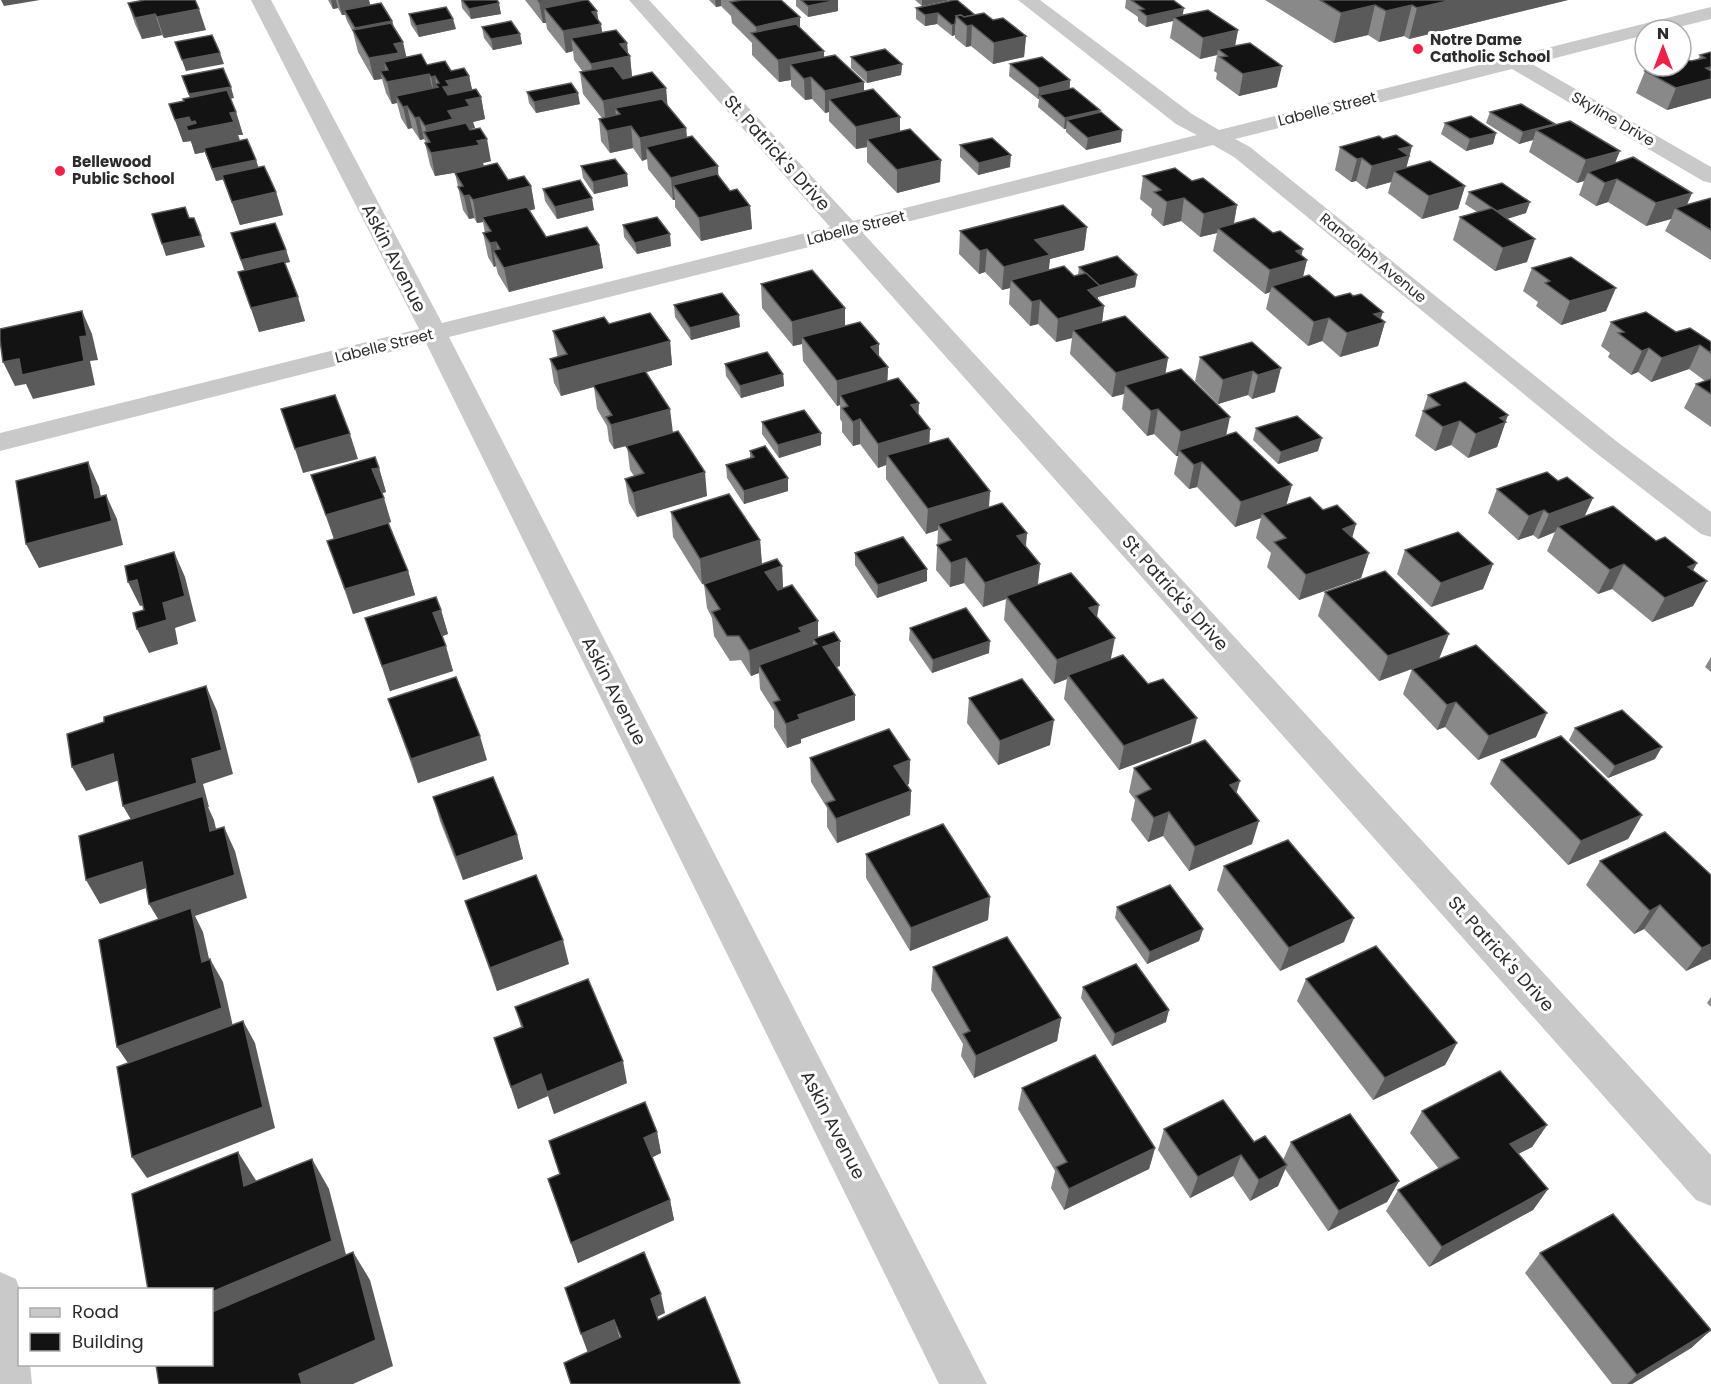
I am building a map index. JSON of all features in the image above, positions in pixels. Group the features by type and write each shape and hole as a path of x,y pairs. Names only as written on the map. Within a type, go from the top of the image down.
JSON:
{"street":[{"name":"Askin Avenue","path":"261,0 434,334 964,1384"},
{"name":"St. Patrick's Drive","path":"639,0 1711,1186"},
{"name":"Randolph Avenue","path":"1028,0 1184,119 1242,152 1606,447 1711,527"},
{"name":"Labelle Street","path":"0,442 1711,13"},
{"name":"Skyline Drive","path":"1514,62 1711,176"},
{"path":"0,1295 9,1384"}],"building":[{"path":"145,0 195,0 199,9 157,17 155,14 135,18 128,3"},
{"path":"462,0 497,0 499,3 469,9"},
{"path":"588,0 597,11 592,12 601,24 563,31 544,8"},
{"path":"781,0 800,17 756,27 730,2"},
{"path":"801,0 838,0 808,6"},
{"path":"954,0 975,15 956,16 955,24 952,25 938,13 925,15 916,8"},
{"path":"1131,0 1173,0 1184,8 1147,16 1139,10 1144,9"},
{"path":"1320,0 1452,0 1417,8 1412,5 1386,11 1375,5 1341,13"},
{"path":"381,3 392,21 355,28 344,10"},
{"path":"446,7 453,19 416,26 409,14"},
{"path":"1208,10 1238,30 1203,38 1174,17"},
{"path":"984,13 993,20 1003,18 1026,36 994,43 972,25 967,26 956,16 964,17"},
{"path":"511,21 520,34 491,39 482,27"},
{"path":"391,23 403,42 394,44 399,53 369,58 353,30"},
{"path":"796,24 824,51 778,60 751,33"},
{"path":"616,30 627,43 620,44 630,56 591,64 571,38"},
{"path":"212,35 220,53 182,60 175,42"},
{"path":"1250,43 1282,66 1243,74 1220,57 1227,56 1218,49"},
{"path":"885,49 902,64 867,72 851,57"},
{"path":"1711,52 1711,67 1706,68 1711,71 1711,79 1676,88 1658,78 1693,78 1693,61 1705,58 1700,55"},
{"path":"421,54 427,65 445,61 451,71 464,68 469,76 446,81 450,86 443,87 448,95 476,89 481,97 466,100 470,106 448,111 453,119 425,126 419,117 415,118 407,106 403,107 396,96 438,87 435,84 439,83 435,76 431,77 429,74 387,82 380,71 388,70 384,62"},
{"path":"835,55 864,82 825,91 811,77 804,79 790,64"},
{"path":"1042,57 1070,80 1039,88 1010,64"},
{"path":"613,66 623,79 652,72 666,88 603,101 580,72"},
{"path":"223,68 231,87 189,94 182,76"},
{"path":"571,83 578,93 534,102 527,92"},
{"path":"1073,88 1100,110 1065,118 1039,95"},
{"path":"873,89 900,117 856,127 829,99"},
{"path":"227,90 236,112 230,113 234,122 188,131 186,126 196,123 195,121 191,122 189,117 175,120 169,104"},
{"path":"662,99 686,128 640,138 631,126 607,131 599,119 620,114 615,108"},
{"path":"1521,104 1555,124 1523,132 1490,112"},
{"path":"1101,112 1122,130 1088,138 1067,120"},
{"path":"1471,116 1496,133 1470,139 1445,123"},
{"path":"1570,121 1620,151 1586,160 1536,130"},
{"path":"466,123 470,130 480,128 487,139 477,141 480,145 431,153 425,143 430,142 424,132"},
{"path":"910,129 941,160 897,170 867,139"},
{"path":"1396,135 1412,146 1399,149 1409,156 1372,166 1340,147 1379,136 1383,139"},
{"path":"692,136 718,166 671,178 646,147"},
{"path":"992,138 1011,155 979,163 960,145"},
{"path":"247,139 256,160 212,169 204,148"},
{"path":"1633,157 1692,193 1656,203 1617,179 1605,183 1588,172"},
{"path":"615,159 627,174 593,182 581,166"},
{"path":"1430,161 1465,186 1429,196 1394,171"},
{"path":"497,163 508,180 524,176 531,186 473,200 469,195 464,196 458,187 463,186 455,173"},
{"path":"264,166 276,192 232,202 222,175"},
{"path":"1175,168 1192,181 1203,178 1237,205 1204,214 1184,198 1167,202 1154,192 1161,190 1143,176"},
{"path":"717,174 730,191 737,189 750,206 699,218 673,185"},
{"path":"580,180 592,198 555,207 543,189"},
{"path":"1502,183 1530,202 1497,211 1469,192"},
{"path":"1711,198 1711,230 1675,208"},
{"path":"1063,205 1087,227 1035,240 1050,255 1004,267 987,249 980,251 960,231"},
{"path":"185,207 189,218 194,218 201,236 162,244 152,214"},
{"path":"527,207 546,237 587,227 599,245 504,268 493,250 500,249 496,242 490,243 483,233 491,231 482,217"},
{"path":"1492,208 1535,239 1503,248 1460,217"},
{"path":"657,217 670,234 635,243 623,225"},
{"path":"1254,218 1273,233 1280,231 1303,249 1296,251 1307,260 1270,270 1218,228"},
{"path":"275,223 286,250 241,260 231,233"},
{"path":"1117,256 1137,275 1099,286 1079,267"},
{"path":"1571,257 1616,288 1570,301 1545,283 1550,281 1532,268"},
{"path":"284,261 298,297 251,308 238,272"},
{"path":"1064,266 1074,276 1086,273 1100,286 1088,290 1104,306 1058,319 1040,300 1032,302 1011,280"},
{"path":"812,270 845,308 792,322 761,284"},
{"path":"1309,275 1335,297 1350,293 1353,296 1361,294 1383,312 1374,314 1385,322 1347,333 1329,318 1314,322 1272,286"},
{"path":"722,293 739,315 690,328 674,305"},
{"path":"82,311 87,336 80,337 84,361 22,375 19,359 3,362 0,329"},
{"path":"1646,312 1676,332 1690,328 1711,342 1711,353 1700,345 1662,358 1649,348 1642,351 1618,333 1624,332 1611,322"},
{"path":"650,313 670,341 557,371 550,359 567,354 553,331 604,317 609,324"},
{"path":"1125,316 1168,358 1116,373 1073,330"},
{"path":"860,322 879,344 871,347 888,367 837,381 802,337"},
{"path":"1252,342 1281,368 1258,375 1253,371 1223,380 1200,357"},
{"path":"767,352 783,374 740,386 725,364"},
{"path":"1181,369 1230,417 1181,432 1158,409 1151,411 1125,385"},
{"path":"645,371 670,409 611,425 606,417 612,415 593,385"},
{"path":"898,378 919,403 911,405 930,429 878,444 860,419 853,422 842,408 848,406 840,395"},
{"path":"1711,379 1711,394 1696,384"},
{"path":"1465,382 1508,415 1500,418 1506,422 1476,434 1460,421 1443,427 1423,411 1440,405 1428,395"},
{"path":"335,395 350,434 295,449 281,409"},
{"path":"804,410 821,433 778,445 762,422"},
{"path":"1297,416 1322,438 1281,452 1256,428"},
{"path":"678,431 705,472 633,493 625,479 644,473 626,446"},
{"path":"1236,432 1292,485 1241,502 1202,462 1194,465 1179,450"},
{"path":"948,438 990,491 928,509 887,455"},
{"path":"765,446 788,478 744,491 726,465 754,457 750,451"},
{"path":"375,457 379,468 372,469 384,498 326,515 311,475"},
{"path":"88,462 95,498 106,495 112,521 26,544 16,481"},
{"path":"1547,472 1558,481 1567,477 1593,498 1549,514 1544,510 1529,516 1497,489"},
{"path":"729,494 760,540 700,559 671,512"},
{"path":"1310,497 1323,510 1337,505 1356,524 1343,529 1369,553 1306,575 1274,542 1286,538 1262,513"},
{"path":"1002,503 1027,533 1017,536 1040,564 985,583 966,558 951,563 937,545 951,540 938,524"},
{"path":"1613,506 1656,541 1665,537 1697,563 1688,567 1707,581 1665,598 1624,564 1610,570 1558,526"},
{"path":"388,523 408,571 345,589 327,541"},
{"path":"1458,532 1493,564 1441,583 1405,550"},
{"path":"903,537 927,569 878,585 855,553"},
{"path":"174,552 185,596 163,603 167,620 137,629 133,613 144,610 137,580 128,582 125,566"},
{"path":"777,559 782,566 765,572 778,590 792,585 818,621 799,628 802,632 749,651 739,636 727,636 712,612 720,609 704,584"},
{"path":"1385,571 1449,634 1388,656 1325,592"},
{"path":"1071,573 1099,605 1089,608 1115,638 1057,660 1006,596"},
{"path":"436,597 441,610 433,613 446,646 382,666 365,618"},
{"path":"966,608 990,641 933,660 910,628"},
{"path":"834,632 840,641 823,647 855,695 798,715 800,719 786,724 773,702 780,700 759,665 817,644 813,639"},
{"path":"1476,645 1547,713 1489,736 1456,702 1447,705 1412,669"},
{"path":"1123,655 1148,684 1163,679 1197,718 1124,746 1068,675"},
{"path":"456,677 480,736 411,759 388,699"},
{"path":"1022,679 1054,720 1000,741 969,698"},
{"path":"206,686 222,750 192,759 197,783 123,806 113,754 72,767 67,734 104,722 104,717"},
{"path":"1622,710 1662,747 1615,766 1575,728"},
{"path":"889,729 910,760 894,766 911,791 836,819 826,803 835,800 810,758"},
{"path":"1561,736 1642,815 1581,841 1501,760"},
{"path":"1205,740 1240,781 1230,785 1259,821 1195,847 1169,812 1154,818 1136,796 1151,789 1134,768"},
{"path":"493,777 517,835 456,857 433,797"},
{"path":"203,796 210,831 224,827 235,875 149,904 142,862 86,880 79,836"},
{"path":"943,824 990,897 911,928 866,854"},
{"path":"1665,832 1711,875 1711,944 1702,948 1660,905 1650,911 1600,861"},
{"path":"1288,840 1354,918 1289,948 1224,866"},
{"path":"536,875 563,940 490,968 465,901"},
{"path":"1170,885 1203,929 1150,952 1117,907"},
{"path":"191,908 202,962 210,959 222,1008 117,1047 99,940"},
{"path":"1007,937 1061,1018 976,1056 963,1034 970,1031 933,967"},
{"path":"1376,946 1457,1043 1385,1078 1306,979"},
{"path":"1136,964 1169,1010 1115,1034 1083,987"},
{"path":"588,979 623,1061 547,1092 541,1074 511,1087 494,1038 523,1027 515,1007"},
{"path":"243,1021 263,1107 132,1157 117,1067"},
{"path":"1095,1055 1155,1148 1069,1189 1056,1167 1067,1162 1022,1088"},
{"path":"1500,1071 1547,1125 1510,1144 1548,1189 1442,1247 1398,1190 1459,1158 1422,1111"},
{"path":"1223,1100 1254,1142 1265,1136 1287,1165 1259,1180 1241,1155 1198,1177 1164,1129"},
{"path":"645,1102 657,1132 644,1138 670,1200 571,1243 548,1179 560,1174 549,1141"},
{"path":"1350,1114 1399,1181 1339,1211 1291,1142"},
{"path":"238,1152 244,1186 312,1159 332,1241 213,1292 213,1288 148,1288 132,1194"},
{"path":"1613,1214 1711,1330 1637,1375 1540,1253"},
{"path":"353,1252 376,1340 299,1374 302,1384 159,1384 156,1366 213,1366 213,1312"},
{"path":"644,1252 661,1294 651,1299 658,1320 705,1297 740,1383 571,1384 564,1363 621,1337 614,1320 581,1334 565,1288"}],"place":[{"name":"Notre Dame Catholic School","path":"1418,49"},
{"name":"Bellewood Public School","path":"60,171"}]}
